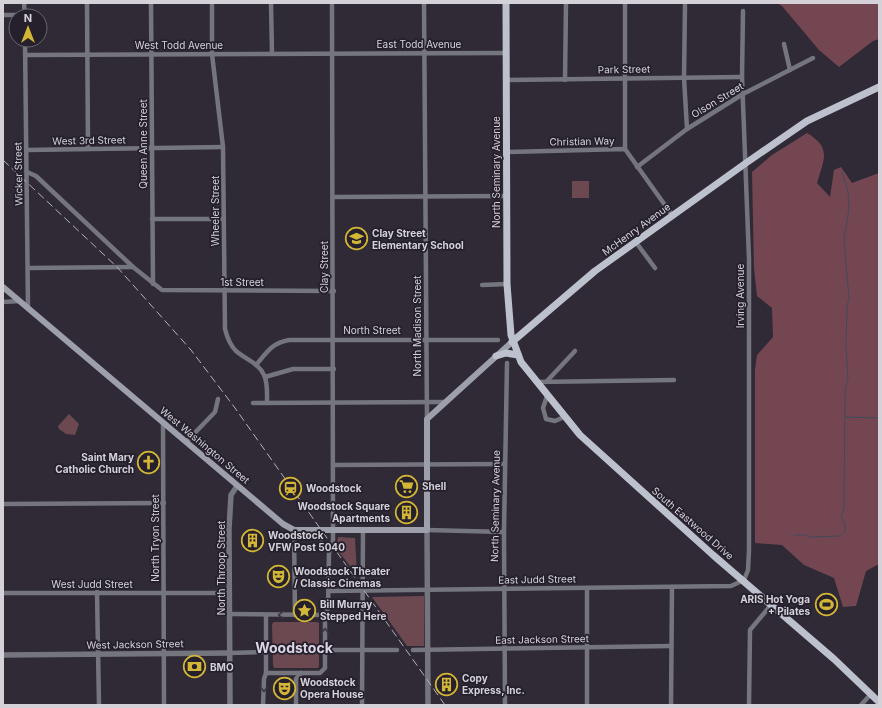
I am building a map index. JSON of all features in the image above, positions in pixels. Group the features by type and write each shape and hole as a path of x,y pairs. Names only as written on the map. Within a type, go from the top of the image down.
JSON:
{"main road":[{"name":"North Seminary Avenue","path":"506,3 507,284 512,342"},
{"name":"McHenry Avenue","path":"427,419 530,326 595,271 635,241 807,121 879,87"},
{"name":"West Washington Street","path":"3,287 237,486 283,524 294,530"},
{"path":"510,325 516,329 530,326"},
{"name":"South Eastwood Drive","path":"512,342 518,355 536,382 564,417 598,452 744,580 770,605 834,659 879,702"},
{"path":"496,356 506,353 518,355"},
{"name":"North Madison Street","path":"427,419 427,530"},
{"path":"294,530 427,530"}],"street":[{"path":"87,3 88,149"},
{"name":"Queen Anne Street","path":"150,3 153,284"},
{"name":"Wheeler Street","path":"212,3 212,54 223,147 225,329 235,350 256,365 265,377"},
{"path":"271,3 272,54"},
{"name":"Clay Street","path":"301,673 320,673 325,668 325,615 328,608 329,551 333,541 334,291 332,3"},
{"name":"North Madison Street","path":"424,3 427,419"},
{"path":"565,80 566,3"},
{"path":"625,3 625,149"},
{"path":"685,5 684,78 687,129"},
{"name":"Irving Avenue","path":"743,11 742,77 748,259 749,517 748,570 744,580"},
{"path":"784,44 790,70"},
{"name":"Wicker Street","path":"25,48 28,308"},
{"name":"East Todd Avenue","path":"332,54 506,53"},
{"name":"West Todd Avenue","path":"25,55 332,54"},
{"name":"Olson Street","path":"637,167 687,129 743,94 813,58"},
{"name":"Park Street","path":"506,80 742,77"},
{"name":"West 3rd Street","path":"26,150 223,147"},
{"name":"Christian Way","path":"506,152 625,149 672,215"},
{"path":"27,172 36,176 153,284"},
{"path":"333,197 506,196"},
{"path":"152,219 224,219"},
{"path":"635,241 655,268"},
{"path":"28,268 133,267"},
{"name":"1st Street","path":"153,284 162,290 334,291"},
{"path":"482,285 507,284"},
{"path":"3,302 20,301"},
{"name":"North Street","path":"256,365 266,352 274,345 282,341 426,339 498,340"},
{"path":"547,381 576,351"},
{"name":"North Seminary Avenue","path":"505,705 504,532 508,363"},
{"path":"267,403 265,377 293,368 334,368"},
{"path":"536,382 674,380"},
{"path":"547,396 543,408 546,419 555,421 564,417"},
{"path":"186,442 215,412 218,399"},
{"path":"253,403 445,402"},
{"name":"North Tryon Street","path":"163,423 164,705"},
{"path":"334,465 505,464"},
{"name":"North Throop Street","path":"230,705 231,495 237,486"},
{"path":"3,504 164,503"},
{"path":"294,530 294,615"},
{"path":"362,705 363,530"},
{"path":"427,530 504,532"},
{"name":"North Madison Street","path":"427,530 428,705"},
{"path":"317,535 329,551"},
{"name":"East Judd Street","path":"329,591 730,586 744,580"},
{"path":"671,705 672,587"},
{"path":"587,588 588,705"},
{"path":"97,592 99,705"},
{"name":"West Judd Street","path":"3,593 230,593"},
{"path":"750,705 750,630 770,605"},
{"path":"230,614 266,616 325,615"},
{"path":"263,705 264,679 266,673 266,616"},
{"name":"East Jackson Street","path":"413,650 504,650 671,646"},
{"path":"326,650 397,650"},
{"name":"West Jackson Street","path":"3,655 266,652"},
{"path":"266,673 301,673"},
{"path":"290,673 296,679"},
{"path":"296,705 296,679 301,673"},
{"path":"861,705 871,694"}],"shaded area":[{"path":"777,3 879,3 879,39 873,41 839,67 819,50 782,6"},
{"path":"807,133 815,138 823,149 824,161 817,183 830,197 834,170 841,167 852,183 879,173 879,564 866,571 856,606 843,607 834,578 804,565 782,545 755,543 755,370 757,355 773,337 772,308 757,296 754,268 752,172 772,155"},
{"path":"572,181 589,181 589,198 572,198"},
{"path":"69,414 79,424 75,435 66,434 59,429 58,426"},
{"path":"338,537 355,538 357,575 336,548"},
{"path":"424,596 424,646 407,646 372,597"},
{"path":"274,622 319,623 318,668 274,668 272,624"}],"waterway":[{"path":"794,535 805,535 811,537 840,536 845,531 845,524 841,517 844,508 845,391 848,378 846,347 847,306 849,299 844,239 849,209 848,191 842,172"},
{"path":"846,417 879,418"}],"railway":[{"path":"3,160 117,267 191,350 235,408 445,705"}],"place":[{"name":"Clay Street Elementary School","path":"356,239"},
{"name":"Saint Mary Catholic Church","path":"149,463"},
{"name":"Shell","path":"406,486"},
{"name":"Woodstock","path":"290,488"},
{"name":"Woodstock Square Apartments","path":"406,512"},
{"name":"Woodstock VFW Post 5040","path":"252,541"},
{"name":"Woodstock Theater / Classic Cinemas","path":"279,577"},
{"name":"ARIS Hot Yoga + Pilates","path":"826,605"},
{"name":"Bill Murray Stepped Here","path":"304,610"},
{"name":"BMO","path":"194,667"},
{"name":"Copy Express, Inc.","path":"446,684"},
{"name":"Woodstock Opera House","path":"285,688"}],"district":[{"name":"Woodstock","path":"294,648"}]}
